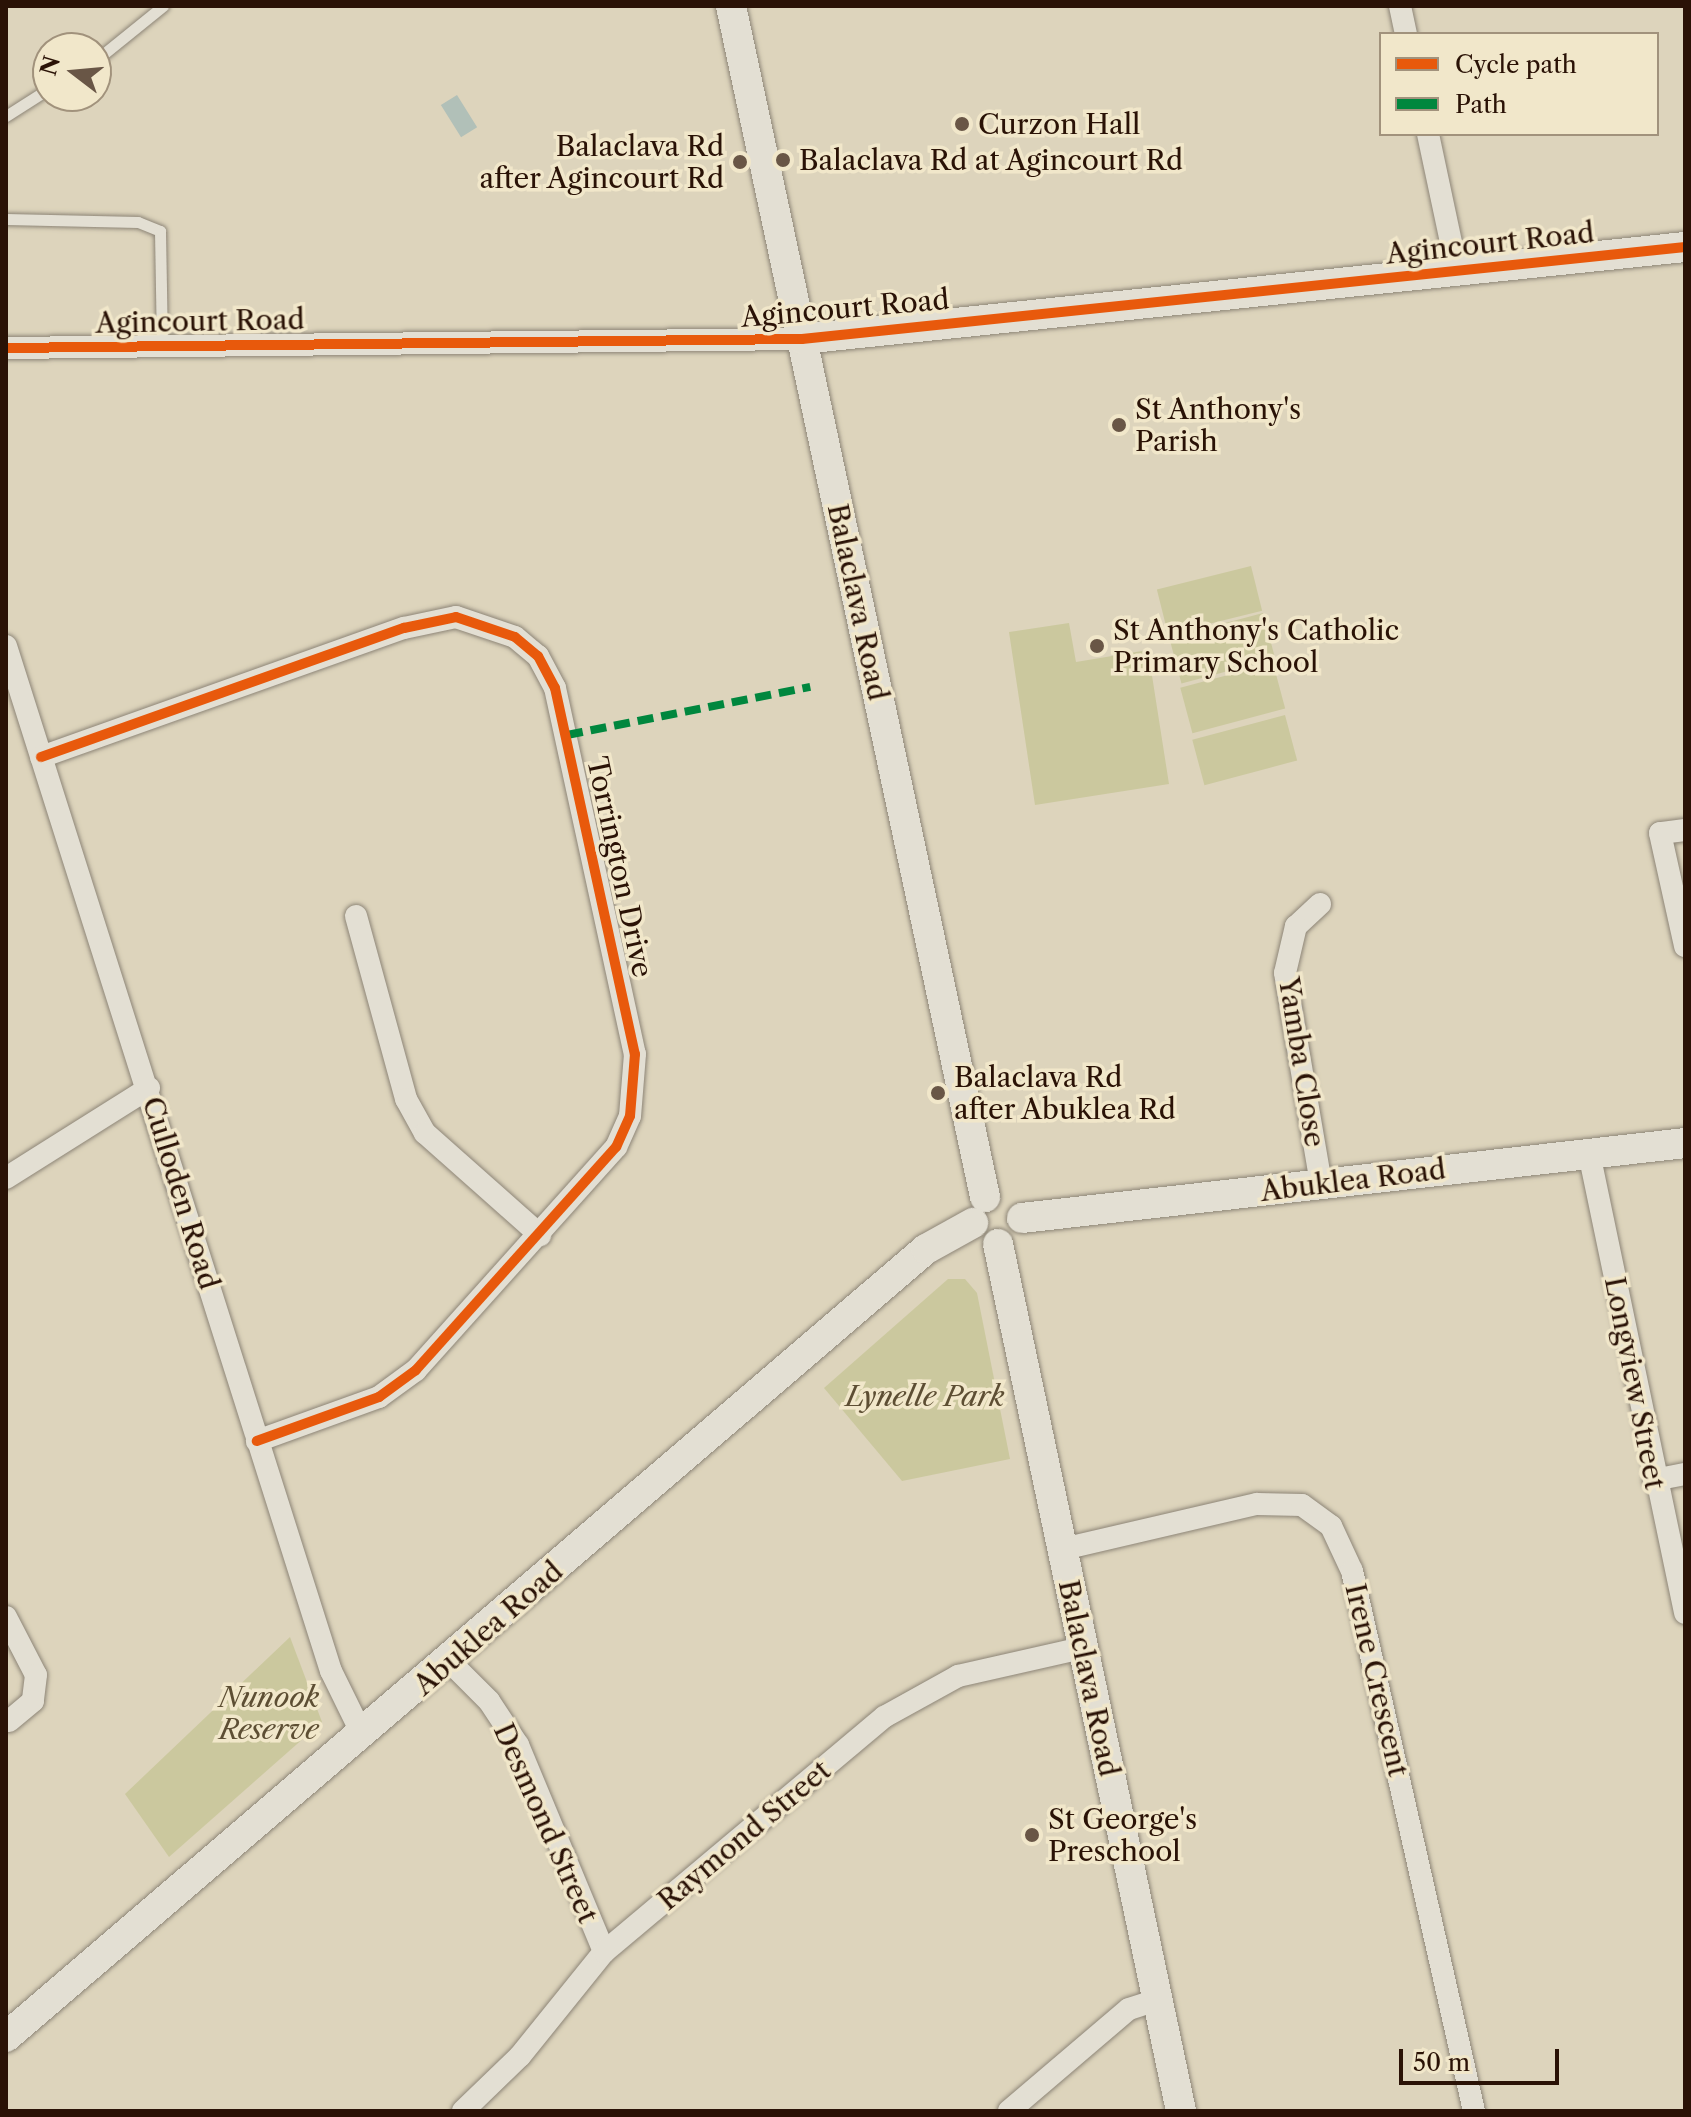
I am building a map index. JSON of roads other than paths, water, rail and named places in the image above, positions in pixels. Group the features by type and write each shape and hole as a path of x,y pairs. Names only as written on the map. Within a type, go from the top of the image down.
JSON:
{"street":[{"name":"Balaclava Road","path":"731,6 979,1210"},
{"path":"1400,6 1406,32"},
{"path":"1428,136 1457,270"},
{"name":"Agincourt Road","path":"6,348 802,339 1685,247"},
{"name":"Torrington Drive","path":"41,757 435,620 483,621 538,656 567,735 637,1083 616,1147 416,1370 379,1397 257,1441"},
{"name":"Culloden Road","path":"6,646 149,1088 331,1671 363,1736"},
{"path":"1685,830 1660,833 1685,946"},
{"name":"Yamba Close","path":"1320,904 1296,926 1285,973 1321,1184"},
{"path":"356,916 406,1099 425,1133 540,1235"},
{"path":"6,1178 149,1088"},
{"name":"Abuklea Road","path":"1022,1218 1685,1143"},
{"name":"Longview Street","path":"1589,1153 1654,1480 1685,1613"},
{"path":"1009,1197 1022,1218 1017,1234 998,1244 980,1238 979,1210 1009,1197"},
{"name":"Abuklea Road","path":"6,2037 450,1662 926,1249 979,1210"},
{"name":"Balaclava Road","path":"998,1244 1181,2111"},
{"path":"1654,1480 1685,1474"},
{"name":"Irene Crescent","path":"1063,1549 1257,1504 1302,1505 1331,1526 1352,1571 1474,2111"},
{"path":"6,1617 36,1675 33,1701 9,1721"},
{"name":"Raymond Street","path":"463,2111 520,2056 604,1952 910,1700 958,1676 1082,1648"},
{"name":"Desmond Street","path":"450,1662 518,1745 604,1952"},
{"path":"1009,2111 1129,2009 1156,2000"}],"lane":[{"path":"112,47 163,6"},
{"path":"6,116 32,99"},
{"path":"6,219 138,222 160,231 162,346"}],"place":[{"name":"Curzon Hall","path":"962,124"},
{"name":"Balaclava Rd at Agincourt Rd","path":"783,160"},
{"name":"Balaclava Rd after Agincourt Rd","path":"740,162"},
{"name":"St Anthony's Parish","path":"1119,425"},
{"name":"St Anthony's Catholic Primary School","path":"1097,646"},
{"name":"Balaclava Rd after Abuklea Rd","path":"938,1093"},
{"name":"St George's Preschool","path":"1032,1835"}],"park label":[{"name":"Lynelle Park","path":"925,1396"},
{"name":"Nunook Reserve","path":"269,1713"}]}
